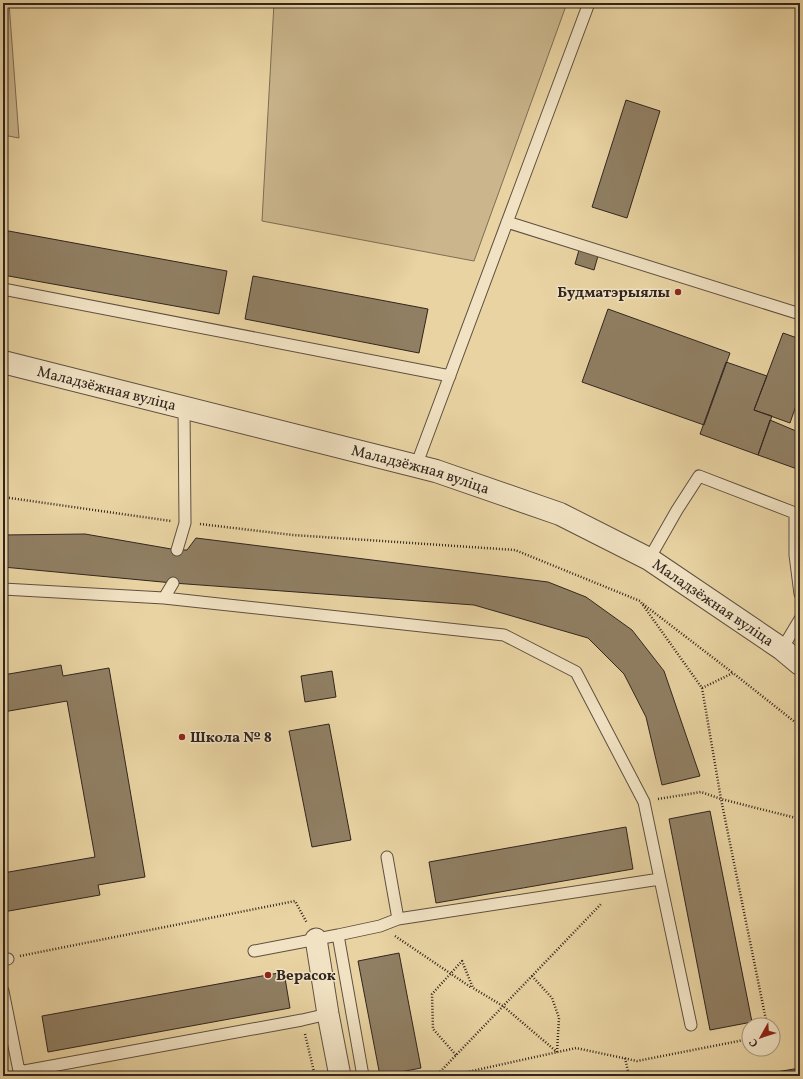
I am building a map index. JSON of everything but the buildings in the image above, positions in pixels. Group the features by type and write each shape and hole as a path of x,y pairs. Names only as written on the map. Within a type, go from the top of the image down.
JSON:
{"street":[{"name":"Маладзёжная вуліца","path":"3,362 416,466 560,514 649,558 782,649 800,664"},
{"path":"316,939 340,1076"}],"lane":[{"path":"416,466 589,3"},
{"path":"507,222 800,314"},
{"path":"3,289 450,376"},
{"path":"177,550 185,523 184,408"},
{"path":"649,558 699,476 795,513 795,555 800,594"},
{"path":"164,598 172,583"},
{"path":"3,588 164,598 504,635 576,672 644,802 691,1025"},
{"path":"782,649 800,620"},
{"path":"387,857 398,918"},
{"path":"254,951 380,926 398,918 660,879"},
{"path":"338,935 363,1076"},
{"path":"3,991 20,1074 328,1014"}],"path":[{"path":"3,497 185,523 293,535 515,550 640,601 800,726"},
{"path":"640,601 702,688 721,800 765,1017"},
{"path":"702,688 733,673"},
{"path":"644,802 701,792 721,800 800,819"},
{"path":"436,1076 619,885"},
{"path":"6,959 295,901 316,939"},
{"path":"380,926 472,988 503,1006 558,1052"},
{"path":"456,1055 433,1029 432,994 462,960 472,988"},
{"path":"532,976 552,998 559,1018 558,1052"},
{"path":"302,1020 315,1076"},
{"path":"449,1076 576,1048 637,1061 741,1041"},
{"path":"625,1058 629,1076"}],"shaded area":[{"path":"3,3 9,3 19,138 3,135"},
{"path":"274,3 567,3 474,261 262,221"}],"place":[{"name":"Будматэрыялы","path":"678,292"},
{"name":"Школа № 8","path":"182,737"},
{"name":"Верасок","path":"268,975"}]}
